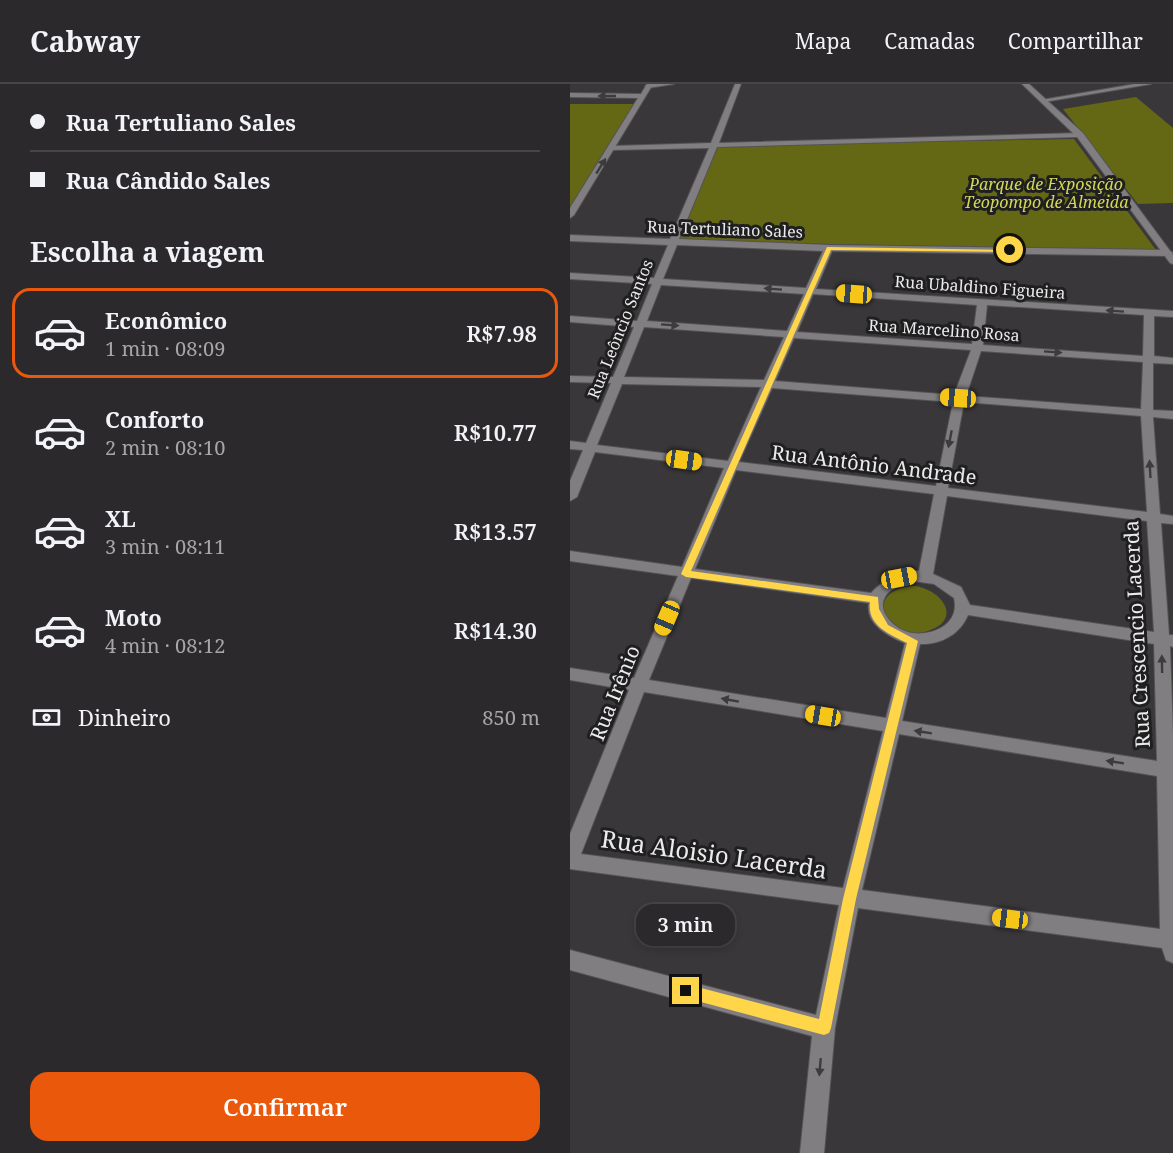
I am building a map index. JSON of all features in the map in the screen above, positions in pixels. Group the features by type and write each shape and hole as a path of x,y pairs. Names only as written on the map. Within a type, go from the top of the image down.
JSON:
{"street":[{"path":"580,104 649,91 671,84"},
{"name":"Rua Leôncio Santos","path":"570,497 674,241 691,207 738,84"},
{"path":"1025,84 1080,135 1170,257"},
{"path":"1044,100 1148,84"},
{"path":"570,95 649,91"},
{"path":"570,215 649,91"},
{"path":"612,148 1080,135"},
{"name":"Rua Tertuliano Sales","path":"570,238 1170,257"},
{"name":"Rua Irênio","path":"570,859 639,684 731,467 829,248"},
{"name":"Rua Ubaldino Figueira","path":"570,276 1173,314"},
{"path":"926,576 958,398 977,347 983,301"},
{"name":"Rua Crescencio Lacerda","path":"1149,313 1147,413 1153,518 1167,641 1172,944"},
{"name":"Rua Marcelino Rosa","path":"570,319 1173,361"},
{"path":"570,379 770,384 1173,415"},
{"name":"Rua Antônio Andrade","path":"570,445 731,467 1173,520"},
{"path":"570,556 875,599"},
{"path":"926,576 941,580 954,589 962,600 963,609 958,624 945,634 913,641 885,627 877,618 874,609 875,599 888,583 906,577 926,576"},
{"path":"963,609 1167,641"},
{"path":"812,1153 824,1028 850,899 913,641"},
{"path":"570,674 892,728 1169,771"},
{"name":"Rua Aloisio Lacerda","path":"570,859 1172,944"},
{"path":"570,960 824,1028"}],"green space":[{"path":"1136,97 1173,128 1173,203 1138,204 1063,109"},
{"path":"570,104 636,104 570,209"},
{"name":"Parque de Exposição Teopompo de Almeida","path":"1074,139 1156,250 674,241 712,145"},
{"path":"914,586 933,593 945,605 947,612 945,619 939,626 928,631 914,633 901,630 891,624 885,615 883,606 887,597 897,590"}],"route":[{"path":"686,991 824,1028 850,899 913,641 885,627 877,618 874,609 875,599 686,574 731,467 829,248 1010,250"}]}
